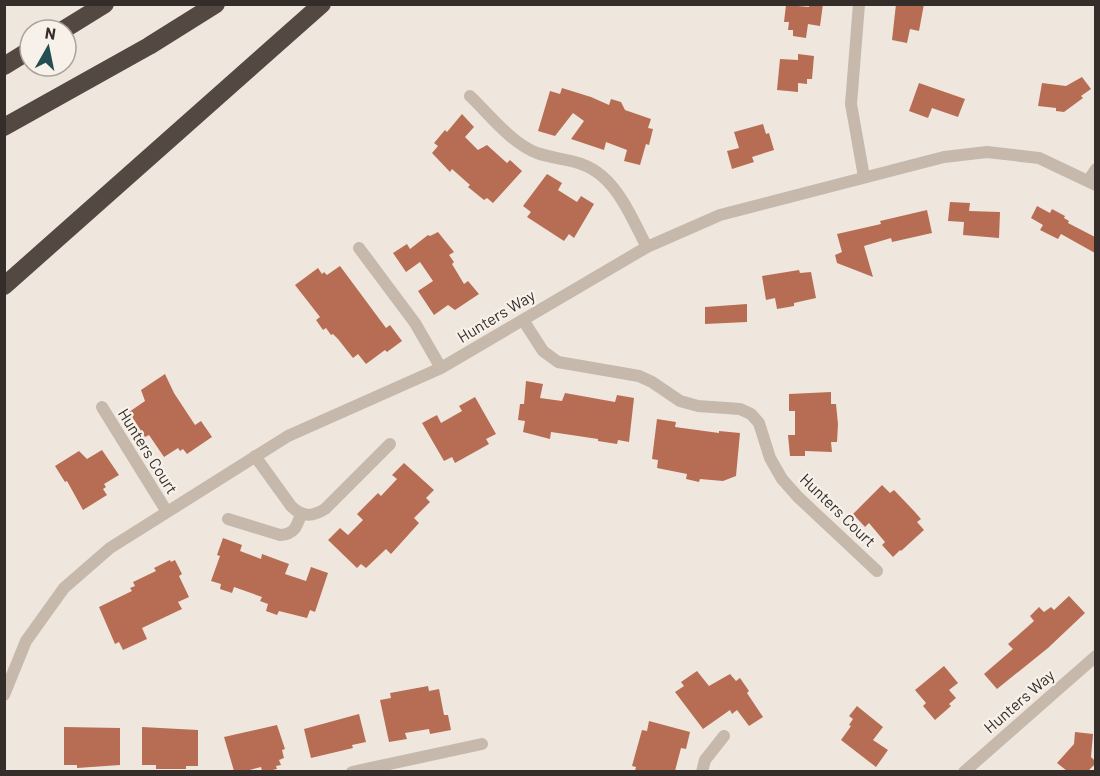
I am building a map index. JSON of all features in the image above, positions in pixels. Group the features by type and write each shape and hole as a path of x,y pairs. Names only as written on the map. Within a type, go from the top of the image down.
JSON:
{"highway":[{"path":"78,21 105,4"},
{"path":"4,127 149,46 216,4"},
{"path":"4,286 322,4"},
{"path":"4,66 18,57"}],"street":[{"path":"859,4 850,104 864,177"},
{"path":"470,96 526,147 539,153 574,161 602,176 616,191 647,247"},
{"name":"Hunters Way","path":"4,695 26,641 64,588 110,548 288,436 441,368 647,247 720,215 944,157 987,152 1039,158 1092,183"},
{"path":"1092,183 1095,168"},
{"path":"359,248 414,322 441,368"},
{"name":"Hunters Court","path":"523,320 543,351 558,362 639,376 680,401 698,406 740,409 751,414 759,423 770,458 782,479 877,571"},
{"name":"Hunters Court","path":"102,407 166,512"},
{"path":"255,456 291,506 301,514 316,515 325,509 390,444"},
{"path":"228,519 280,535 289,535 296,529 301,514"},
{"name":"Hunters Way","path":"964,771 1095,656"},
{"path":"702,771 705,760 724,736"},
{"path":"352,771 482,744"}],"building":[{"path":"809,4 823,4 820,26 808,24 806,38 793,36 793,30 788,30 789,22 784,22 786,5 809,7"},
{"path":"896,4 924,4 919,31 910,29 907,43 892,40"},
{"path":"798,54 814,56 812,79 807,79 807,84 798,83 798,92 777,90 780,59 798,60"},
{"path":"1082,77 1091,89 1064,112 1056,111 1056,108 1038,106 1042,83 1066,86"},
{"path":"919,83 965,99 958,117 932,108 928,118 909,111"},
{"path":"562,88 609,105 611,99 621,102 625,110 651,119 648,128 653,129 640,165 624,161 627,150 606,142 604,150 571,139 584,121 573,113 555,136 538,131 550,91 560,94"},
{"path":"462,114 474,127 465,137 478,150 487,145 507,163 510,160 522,171 493,203 487,198 484,200 468,187 470,185 452,169 450,172 432,153 438,146 434,143"},
{"path":"763,124 766,134 769,133 774,150 752,157 754,162 732,169 727,151 739,148 734,132"},
{"path":"547,174 562,183 558,190 577,202 581,196 594,204 574,238 569,234 564,241 527,217 531,212 523,206"},
{"path":"950,202 970,203 969,211 1000,212 999,238 963,235 964,222 948,221"},
{"path":"1037,206 1050,213 1052,209 1065,216 1068,223 1095,237 1095,253 1061,234 1058,239 1040,230 1043,225 1031,218"},
{"path":"927,210 932,233 892,242 891,238 864,246 873,277 837,263 835,255 842,252 837,234"},
{"path":"438,232 454,252 449,255 464,284 468,281 479,294 455,310 448,305 434,315 418,291 433,281 420,262 406,272 393,253 407,244 410,249 428,235"},
{"path":"340,266 386,328 390,325 402,341 366,364 358,354 353,358 326,328 323,330 316,320 320,317 295,285 318,268 322,274 324,272 327,275"},
{"path":"799,270 800,273 811,272 816,298 777,309 775,298 766,300 762,276"},
{"path":"747,304 747,322 705,324 705,307"},
{"path":"165,374 174,393 195,425 201,421 212,437 187,454 183,449 180,451 178,448 164,457 149,435 145,437 129,412 145,401 141,390"},
{"path":"526,381 543,384 540,398 562,401 565,393 615,402 617,395 634,398 629,442 618,440 617,444 551,432 550,439 523,432 525,421 518,420 520,404 524,404"},
{"path":"831,392 831,404 836,404 838,424 837,442 831,442 832,452 805,451 805,456 790,456 788,435 795,435 795,411 789,411 789,394"},
{"path":"475,397 496,434 486,439 489,444 455,463 452,457 444,461 422,423 437,415 441,423 462,411 459,406"},
{"path":"657,419 676,422 675,427 719,433 719,431 740,433 736,476 723,481 700,479 699,482 686,479 687,474 657,468 658,460 652,459"},
{"path":"102,450 119,475 104,484 106,487 103,489 107,495 83,510 67,481 65,482 55,466 79,451 87,459"},
{"path":"404,463 434,490 426,498 430,502 414,518 419,523 391,554 386,549 366,568 361,564 357,568 328,540 340,528 348,535 363,520 357,514 378,493 381,496 397,479 392,475"},
{"path":"882,485 890,493 894,490 914,511 921,519 917,522 924,530 893,557 882,545 885,542 869,523 865,527 853,514"},
{"path":"223,538 242,545 240,551 261,559 262,554 289,564 285,574 306,581 311,567 328,573 315,612 310,610 307,618 279,611 277,615 266,611 268,604 260,601 262,597 234,587 232,593 220,589 221,584 211,581 220,556 217,555"},
{"path":"170,560 171,562 175,560 182,574 179,576 189,597 178,602 182,609 142,628 147,639 123,650 119,642 115,644 99,607 132,591 130,588 135,586 133,582 156,571 154,568"},
{"path":"1069,596 1085,613 1048,648 997,689 984,674 1013,649 1008,644 1034,621 1030,616 1039,607 1044,612 1051,607 1054,610"},
{"path":"944,666 958,683 949,690 956,698 949,704 951,706 935,720 923,706 926,703 915,690"},
{"path":"697,671 709,686 730,674 736,681 740,678 763,717 749,726 737,710 732,714 730,710 703,729 675,692 684,686 681,682"},
{"path":"428,686 429,691 439,689 444,715 448,715 451,730 430,734 429,729 405,733 407,739 389,742 380,700 391,698 390,693"},
{"path":"857,706 883,727 873,740 888,750 876,767 841,740 851,726 849,725 853,719 849,716"},
{"path":"359,714 366,742 352,745 353,748 311,758 304,729"},
{"path":"649,721 690,732 686,749 681,748 675,771 635,771 636,767 632,766 642,730 647,731"},
{"path":"277,725 285,749 282,750 284,758 279,760 281,765 276,766 277,769 268,771 262,771 261,767 234,771 224,737"},
{"path":"64,727 120,728 120,765 77,768 77,765 64,765"},
{"path":"142,727 198,730 198,766 186,766 186,769 156,769 156,765 142,765"},
{"path":"1075,732 1093,734 1091,757 1095,764 1088,771 1067,771 1057,763 1074,744"}]}
